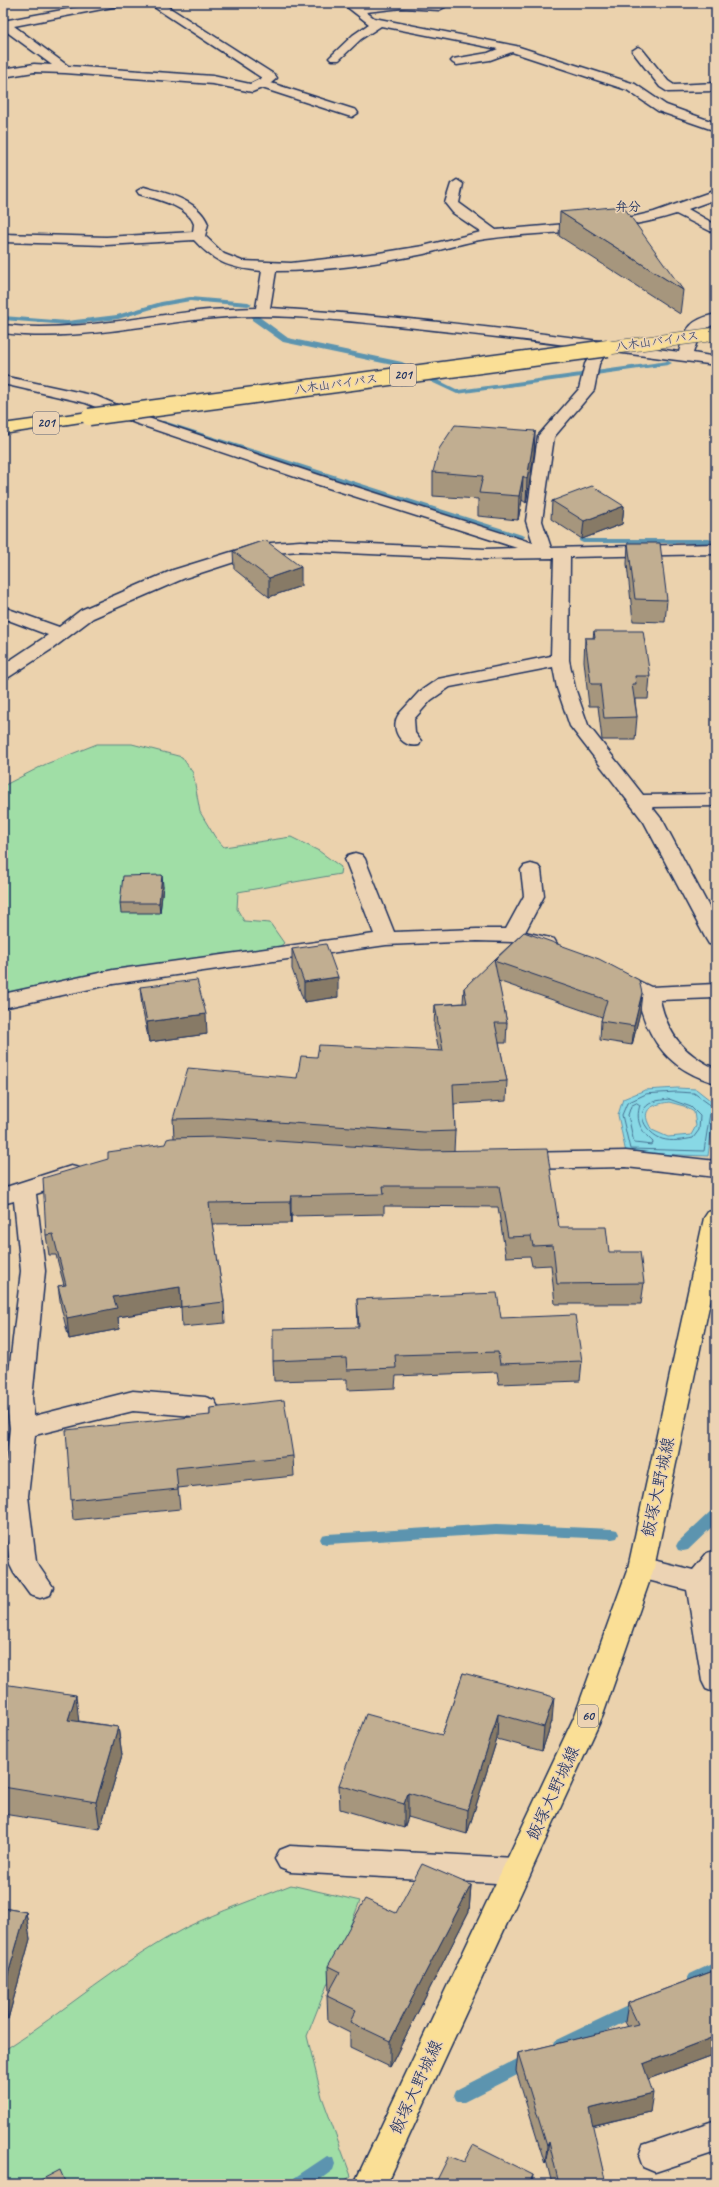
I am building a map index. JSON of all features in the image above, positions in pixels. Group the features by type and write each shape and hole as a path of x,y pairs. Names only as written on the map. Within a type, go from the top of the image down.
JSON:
{"main road":[{"name":"八木山バイパス","path":"3,429 716,334"},
{"name":"飯塚大野城線","path":"370,2184 589,1715 641,1568 712,1271 716,1218"}],"street":[{"path":"3,25 118,3"},
{"path":"3,73 34,68 65,69 213,80 252,88 271,78 154,3"},
{"path":"352,6 402,5 440,7"},
{"path":"352,6 370,21 512,48 632,87 662,108 716,127"},
{"path":"335,58 357,37 378,23"},
{"path":"3,25 65,69"},
{"path":"457,61 490,56 512,48"},
{"path":"638,51 664,84 672,89 716,87"},
{"path":"262,84 352,113"},
{"path":"457,184 452,203 458,210 493,234"},
{"path":"144,190 178,203 199,216 202,225 198,236"},
{"path":"198,236 212,252 224,259 236,263 270,267 360,260 424,250 493,234 597,226 626,222 677,209 716,194"},
{"path":"677,209 716,230"},
{"path":"3,238 106,241 198,236"},
{"path":"262,312 270,267"},
{"path":"3,329 28,332 97,329 199,315 262,312 349,317 603,345 716,361"},
{"path":"685,356 693,329 698,324 716,318"},
{"path":"603,345 590,374 586,390 546,436 537,490 534,522 553,551 560,660 566,688 579,726 653,821 716,939"},
{"path":"3,380 91,399 162,428 324,482 553,551"},
{"path":"3,673 61,634 87,614 179,574 257,550 300,546 462,553 716,549"},
{"path":"3,612 61,634"},
{"path":"412,741 406,734 405,718 424,696 444,683 560,660"},
{"path":"636,801 716,800"},
{"path":"354,859 386,939"},
{"path":"513,936 534,896 531,870"},
{"path":"3,1001 113,977 386,939 445,935 513,936 548,944 562,950"},
{"path":"596,967 648,994 716,991"},
{"path":"648,994 660,1033 687,1062 711,1075 716,1076"},
{"path":"501,1161 626,1159 716,1169"},
{"path":"40,1587 22,1565 15,1496 23,1428 20,1398 33,1271 14,1192 93,1167"},
{"path":"23,1428 132,1401 205,1406"},
{"path":"716,1561 699,1582 716,1681"},
{"path":"641,1568 699,1582"},
{"path":"290,1859 516,1871"},
{"path":"655,2156 716,2136"}],"green space":[{"path":"97,744 132,744 182,757 193,773 200,812 215,837 224,847 291,837 319,851 341,867 340,874 238,892 237,909 244,921 270,923 284,943 272,953 3,997 3,786 46,764"},
{"path":"291,1885 360,1901 307,2036 322,2097 351,2176 340,2184 3,2184 3,2051 49,2020 139,1955 163,1940 212,1916"}],"water":[{"path":"677,1088 696,1089 715,1104 708,1156 626,1153 618,1115 623,1099 645,1090","holes":["669,1102 684,1106 694,1112 696,1126 691,1135 668,1137 652,1130 646,1118 648,1110 656,1105"]}],"building":[{"path":"623,206 683,290 560,212"},
{"path":"455,425 535,431 527,479 523,476 519,496 479,493 483,476 433,472 439,449"},
{"path":"592,486 624,506 584,521 552,501"},
{"path":"265,540 301,567 269,578 233,551"},
{"path":"628,543 660,543 667,600 635,599"},
{"path":"594,631 643,631 650,676 635,676 636,684 632,684 637,717 604,718 600,684 591,684 585,638 595,638"},
{"path":"162,875 159,903 120,903 123,876"},
{"path":"524,932 599,959 639,980 642,993 634,1026 601,1021 607,1000 494,961"},
{"path":"326,944 338,977 304,982 292,949"},
{"path":"494,959 507,1023 495,1023 507,1081 453,1084 455,1131 424,1132 218,1118 173,1119 188,1068 297,1078 301,1056 317,1057 319,1045 443,1051 435,1005 467,1003 464,988"},
{"path":"197,980 206,1014 147,1022 140,987"},
{"path":"218,1137 423,1151 547,1149 559,1227 606,1227 609,1252 640,1252 644,1283 557,1284 553,1245 533,1246 531,1236 508,1237 499,1186 383,1186 384,1194 291,1196 290,1202 209,1203 224,1302 181,1307 180,1287 113,1297 117,1308 67,1318 58,1286 66,1285 53,1234 46,1235 43,1178 108,1159 108,1152 165,1144 167,1139 171,1138"},
{"path":"497,1293 501,1318 575,1315 582,1361 500,1364 498,1352 395,1355 396,1368 347,1370 346,1358 273,1361 273,1329 359,1327 357,1299"},
{"path":"284,1400 293,1456 176,1468 178,1489 71,1500 66,1430 210,1415 210,1408"},
{"path":"463,1673 554,1697 544,1727 498,1714 468,1810 408,1793 404,1804 339,1785 366,1714 442,1735"},
{"path":"3,1684 76,1695 68,1720 118,1727 96,1802 3,1787"},
{"path":"422,1864 471,1885 390,2041 350,2022 356,2010 327,1996 340,1972 328,1966 365,1899 396,1913"},
{"path":"3,1908 26,1912 3,1992"},
{"path":"716,1970 716,2036 643,2064 653,2093 589,2109 606,2184 559,2184 549,2142 547,2146 518,2053 638,2024 628,2003"},
{"path":"473,2145 533,2175 529,2184 435,2184 449,2156 464,2162"},
{"path":"60,2170 66,2184 33,2184"}],"waterway":[{"path":"3,318 67,323 118,317 161,304 190,299 248,304"},
{"path":"255,318 286,340 360,357 399,364 457,392 668,363"},
{"path":"161,423 521,536"},
{"path":"583,541 709,541"},
{"path":"683,1546 716,1515"},
{"path":"327,1539 496,1529 612,1534"},
{"path":"695,1979 716,1969"},
{"path":"560,2046 640,2007"},
{"path":"462,2095 529,2061"},
{"path":"300,2184 327,2164"}],"district":[{"name":"弁分","path":"628,207"}]}
